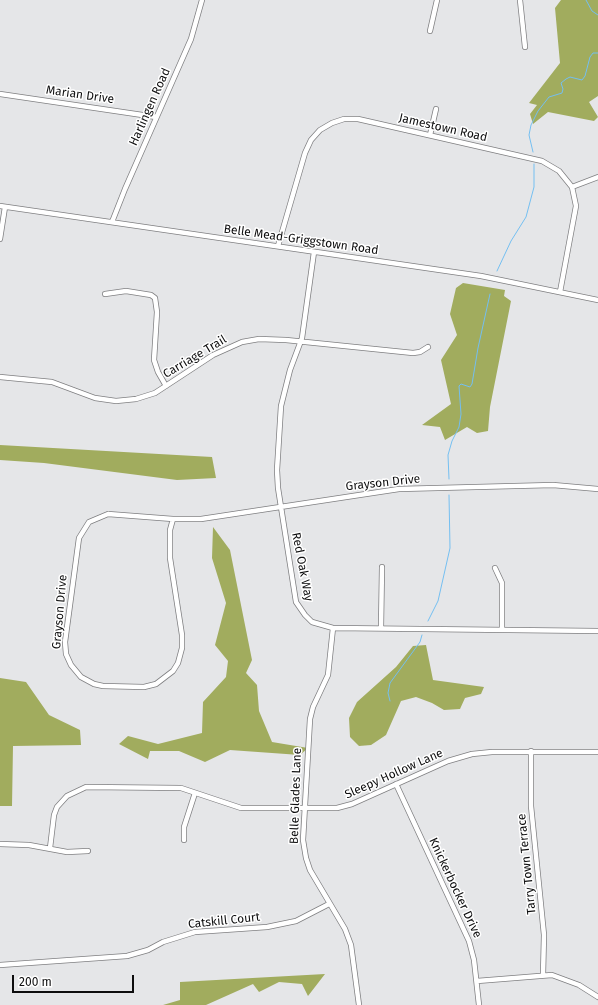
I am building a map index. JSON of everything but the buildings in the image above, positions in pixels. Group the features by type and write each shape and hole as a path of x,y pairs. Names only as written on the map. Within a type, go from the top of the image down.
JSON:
{"street":[{"name":"Harlingen Road","path":"112,222 156,117 191,39 202,0"},
{"path":"430,31 437,0"},
{"path":"520,0 525,47"},
{"name":"Marian Drive","path":"0,94 156,117"},
{"path":"430,135 436,109"},
{"name":"Jamestown Road","path":"278,246 305,153 315,135 326,126 344,119 358,119 542,161 559,171 572,186 576,200 576,214 560,292"},
{"path":"572,186 598,177"},
{"path":"0,239 2,206"},
{"name":"Belle Mead-Griggstown Road","path":"2,206 488,277 598,300"},
{"name":"Red Oak Way","path":"314,252 301,343 290,370 281,406 277,470 281,507 298,606 312,622 333,628 598,631"},
{"path":"106,294 126,291 151,295 155,298 157,312 154,360 158,372 166,386"},
{"name":"Carriage Trail","path":"0,377 52,382 95,398 116,401 142,398 166,386 212,355 242,342 259,339 413,353 420,352 428,348"},
{"name":"Grayson Drive","path":"173,519 170,530 170,558 182,635 182,648 178,663 173,671 160,682 144,686 103,686 86,681 80,677 71,665 65,648 72,578 81,534 89,522 108,514 173,519 201,519 399,489 554,486 598,489"},
{"path":"381,628 382,567"},
{"path":"495,568 502,583 502,629"},
{"name":"Belle Glades Lane","path":"333,628 331,665 313,707 310,719 303,840 306,858 315,880 345,929 351,945 359,1005"},
{"name":"Tarry Town Terrace","path":"531,751 531,806 544,936 543,975"},
{"name":"Sleepy Hollow Lane","path":"50,848 54,815 57,807 67,796 86,787 181,788 241,808 304,809 342,807 459,757 492,752 598,752"},
{"name":"Knickerbocker Drive","path":"396,784 469,941 474,960 479,1005"},
{"path":"184,840 184,827 195,792"},
{"path":"0,844 29,845 66,852 88,851"},
{"name":"Catskill Court","path":"0,965 127,956 148,950 163,942 195,932 267,927 296,921 329,904"},
{"path":"477,981 552,975 566,979 583,987 598,997"}],"green space":[{"path":"561,0 598,0 598,96 589,102 598,117 594,121 548,112 533,124 530,114 537,105 529,103 560,63 555,8"},
{"path":"463,283 505,290 504,296 511,301 490,407 488,431 477,433 467,427 445,440 440,427 422,425 451,404 441,360 457,335 450,314 456,288"},
{"path":"0,445 212,457 216,478 177,480 44,463 0,460"},
{"path":"213,527 230,550 252,660 246,673 257,685 259,711 272,742 308,748 300,755 230,750 205,762 179,751 150,751 148,759 119,744 128,736 158,744 202,733 203,702 226,677 228,661 215,645 226,603 212,558"},
{"path":"426,645 433,680 484,687 481,694 465,698 460,709 444,710 432,703 416,697 401,701 386,735 371,745 359,746 350,737 349,718 357,702 396,667 413,646"},
{"path":"0,678 26,682 49,715 80,730 81,745 13,746 12,806 0,806"},
{"path":"325,974 308,996 302,984 279,982 259,992 253,984 206,1005 163,1005 180,1000 180,982"}],"waterway":[{"path":"586,0 592,11 598,15"},
{"path":"533,152 529,135 531,125 538,111 549,97 562,93 563,89 561,83 566,79 570,77 582,80 585,76 590,57 593,53 598,53"},
{"path":"497,271 511,241 526,217 534,187 534,164"},
{"path":"449,479 448,455 452,441 459,427 461,414 459,386 461,384 470,387 472,384 490,294"},
{"path":"428,621 438,601 450,548 449,495"},
{"path":"390,701 388,693 390,683 420,642 422,635"}]}
